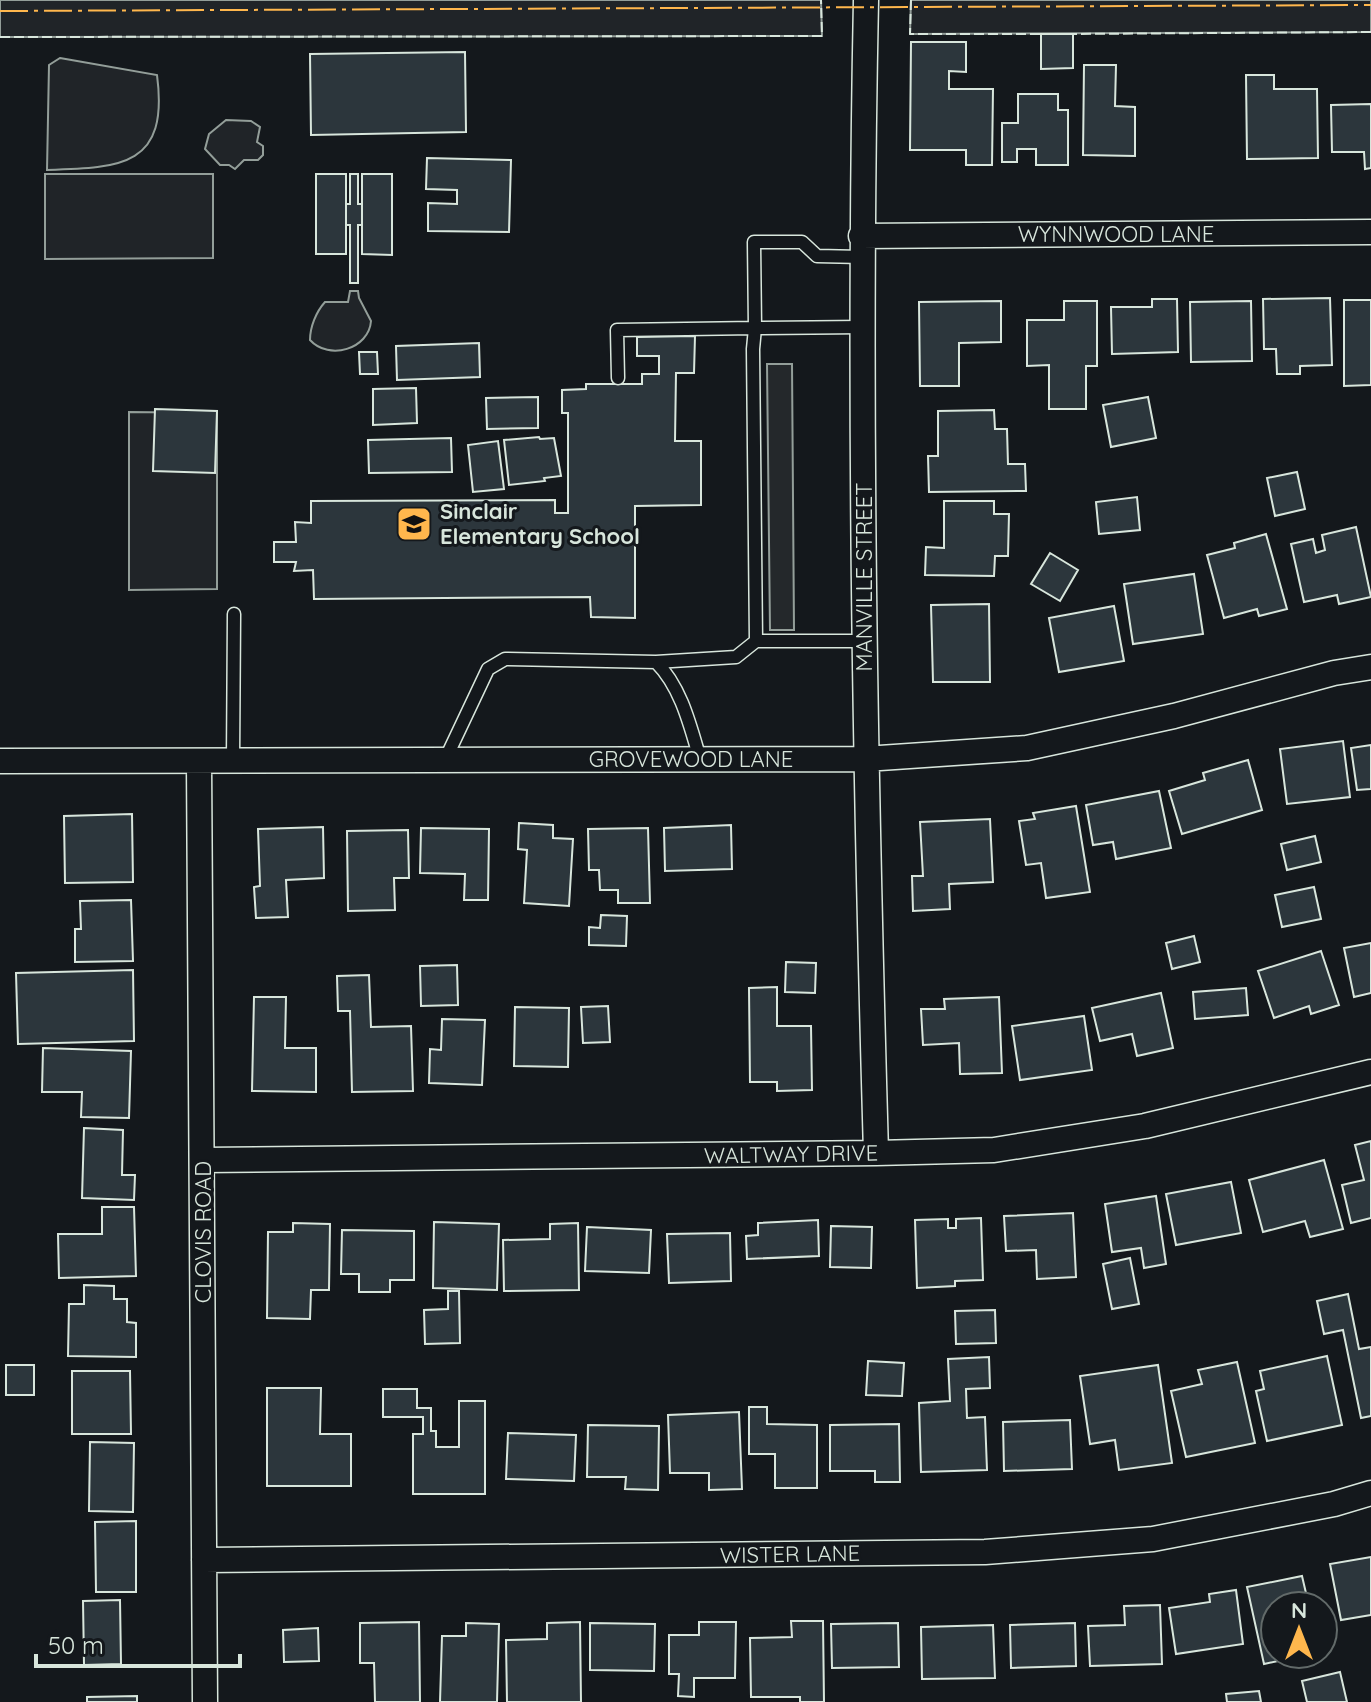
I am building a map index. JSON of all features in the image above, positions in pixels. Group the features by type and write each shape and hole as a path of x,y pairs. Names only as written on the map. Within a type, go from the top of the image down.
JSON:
{"street":[{"name":"MANVILLE STREET","path":"866,0 861,246 865,759 876,1153"},
{"name":"WYNNWOOD LANE","path":"861,246 1371,232"},
{"name":"GROVEWOOD LANE","path":"0,761 865,759 1027,748 1174,716 1334,673 1371,667"},
{"name":"CLOVIS ROAD","path":"199,762 205,1702"},
{"name":"WALTWAY DRIVE","path":"203,1160 994,1150 1145,1126 1371,1072"},
{"name":"WISTER LANE","path":"204,1560 985,1552 1153,1539 1334,1504 1371,1493"}],"lane":[{"path":"756,641 754,242 802,242 817,256 861,246"},
{"path":"618,378 617,330 863,327"},
{"path":"233,761 234,614"},
{"path":"445,760 488,669 505,659 656,662 736,657 756,641 864,641"},
{"path":"656,662 667,673 688,718 700,759"}],"shaded area":[{"path":"0,0 821,0 822,36 0,37"},
{"path":"911,0 1371,0 1371,32 910,34"},
{"path":"60,58 157,75 159,105 155,128 147,145 135,156 98,167 47,170 49,65"},
{"path":"226,120 251,121 260,127 257,142 263,146 263,155 258,160 244,160 235,169 220,165 205,149 209,134"},
{"path":"45,174 213,174 213,258 45,259"},
{"path":"350,291 358,291 371,321 369,331 356,345 347,349 327,350 318,346 310,340 319,310 325,302 348,302"},
{"path":"767,364 792,364 794,630 770,630"},
{"path":"129,412 217,413 217,589 129,590"}],"building":[{"path":"1041,34 1073,34 1073,68 1041,69"},
{"path":"911,42 966,42 966,72 949,71 949,89 993,89 992,165 966,165 966,150 910,150"},
{"path":"465,52 466,132 311,135 310,54"},
{"path":"1084,65 1116,65 1115,106 1135,107 1135,156 1083,155"},
{"path":"1246,75 1274,75 1274,89 1317,89 1318,158 1247,159"},
{"path":"1018,94 1058,94 1058,110 1068,110 1068,165 1036,165 1036,149 1017,149 1017,162 1002,162 1002,123 1018,123"},
{"path":"1371,104 1371,168 1365,169 1364,152 1332,152 1331,105"},
{"path":"427,158 511,160 509,232 428,231 428,203 457,204 457,190 426,189"},
{"path":"316,174 346,174 346,254 316,254"},
{"path":"350,174 358,174 358,204 362,204 362,225 358,225 358,283 350,283 350,225 346,225 346,204 350,204"},
{"path":"362,174 392,174 392,255 362,254"},
{"path":"1330,298 1332,365 1300,366 1300,374 1277,374 1276,349 1264,349 1263,299"},
{"path":"1152,299 1177,299 1178,352 1112,354 1111,307 1152,307"},
{"path":"1344,300 1371,300 1371,385 1344,386"},
{"path":"1001,301 1001,342 959,343 959,386 920,386 919,302"},
{"path":"1064,301 1097,301 1097,366 1086,366 1086,409 1049,409 1049,365 1027,366 1027,320 1064,320"},
{"path":"1251,301 1252,361 1191,362 1190,302"},
{"path":"695,336 694,373 676,373 675,441 701,441 701,505 635,506 635,618 591,617 590,597 314,599 313,570 294,571 296,562 274,562 274,542 296,542 295,522 311,523 311,501 555,500 555,513 568,513 568,413 562,413 562,390 586,389 586,384 642,384 642,374 659,374 659,356 637,356 637,337"},
{"path":"479,343 480,377 397,380 396,346"},
{"path":"359,352 377,352 378,374 360,374"},
{"path":"416,388 417,423 373,425 373,389"},
{"path":"538,397 538,428 487,429 486,398"},
{"path":"1148,397 1156,438 1111,447 1103,405"},
{"path":"155,409 217,411 215,473 153,471"},
{"path":"994,410 995,429 1007,429 1008,464 1025,464 1026,491 929,492 928,456 938,456 938,411"},
{"path":"451,438 452,472 369,473 368,440"},
{"path":"554,438 561,476 509,485 504,440"},
{"path":"498,441 504,489 473,492 468,445"},
{"path":"1297,472 1305,509 1275,516 1267,478"},
{"path":"1137,497 1140,530 1099,534 1096,502"},
{"path":"944,501 994,501 994,514 1009,514 1008,556 995,556 994,576 925,575 926,547 944,548"},
{"path":"1356,527 1371,597 1339,604 1337,595 1304,602 1291,544 1313,539 1316,553 1325,550 1322,535"},
{"path":"1266,534 1287,609 1259,616 1257,609 1224,618 1207,555 1235,548 1234,543"},
{"path":"1050,553 1078,570 1060,601 1031,584"},
{"path":"1194,574 1203,634 1133,644 1124,584"},
{"path":"989,604 990,682 933,682 931,605"},
{"path":"1114,606 1124,661 1059,672 1049,618"},
{"path":"1343,741 1350,797 1287,804 1280,749"},
{"path":"1371,745 1371,789 1357,790 1351,748"},
{"path":"1248,760 1262,810 1182,834 1169,791 1205,780 1203,773"},
{"path":"1159,791 1171,848 1116,859 1113,842 1093,845 1086,805"},
{"path":"1076,806 1090,892 1046,898 1041,863 1026,865 1019,821 1035,819 1033,813"},
{"path":"132,814 133,882 65,883 64,816"},
{"path":"990,819 993,882 949,884 950,909 913,911 912,876 923,876 920,822"},
{"path":"519,823 553,825 553,838 573,839 569,906 524,903 527,850 518,849"},
{"path":"731,825 732,869 665,871 664,828"},
{"path":"323,827 324,878 286,880 288,917 256,918 254,887 260,886 258,829"},
{"path":"421,828 489,829 488,900 464,900 465,874 420,873"},
{"path":"648,828 650,903 618,903 618,890 600,890 599,870 589,870 588,829"},
{"path":"408,830 409,878 394,878 395,910 348,911 347,831"},
{"path":"1315,836 1321,862 1287,870 1281,844"},
{"path":"1314,887 1321,919 1282,927 1275,895"},
{"path":"131,900 133,961 75,962 75,929 81,929 80,901"},
{"path":"601,915 627,916 626,946 589,945 589,927 600,928"},
{"path":"1194,936 1200,962 1172,969 1166,943"},
{"path":"1371,943 1371,993 1354,997 1344,948"},
{"path":"1321,951 1339,1005 1311,1014 1309,1006 1274,1018 1258,971"},
{"path":"786,962 816,963 815,993 785,992"},
{"path":"457,965 458,1005 421,1006 420,966"},
{"path":"133,970 134,1041 18,1044 16,973"},
{"path":"369,975 371,1027 411,1026 413,1091 352,1092 350,1011 338,1011 337,976"},
{"path":"777,987 777,1026 811,1026 812,1090 777,1091 777,1082 750,1082 749,988"},
{"path":"1246,988 1248,1015 1195,1019 1193,992"},
{"path":"1161,993 1173,1048 1137,1056 1132,1034 1100,1041 1092,1008"},
{"path":"254,997 286,997 285,1048 316,1048 316,1092 252,1091"},
{"path":"999,997 1002,1073 960,1074 959,1043 923,1045 921,1009 945,1009 944,999"},
{"path":"608,1006 610,1042 583,1043 581,1007"},
{"path":"515,1007 569,1008 568,1067 514,1066"},
{"path":"1084,1016 1092,1070 1020,1080 1012,1026"},
{"path":"442,1019 485,1020 482,1085 429,1083 430,1049 441,1050"},
{"path":"43,1048 131,1051 129,1118 81,1117 82,1092 42,1092"},
{"path":"84,1128 123,1130 122,1175 135,1175 134,1200 82,1198"},
{"path":"1371,1141 1371,1218 1351,1223 1342,1185 1364,1180 1355,1145"},
{"path":"1324,1160 1343,1229 1310,1237 1305,1221 1263,1232 1249,1180"},
{"path":"1231,1182 1241,1233 1176,1245 1166,1194"},
{"path":"1156,1196 1166,1264 1144,1268 1141,1248 1112,1252 1105,1204"},
{"path":"102,1207 134,1207 136,1276 59,1278 58,1234 102,1234"},
{"path":"1073,1213 1076,1277 1037,1279 1036,1250 1006,1251 1004,1216"},
{"path":"981,1218 983,1280 955,1281 955,1286 917,1288 915,1220 948,1219 948,1228 956,1228 956,1219"},
{"path":"818,1220 819,1256 747,1259 746,1236 758,1235 758,1223"},
{"path":"434,1222 499,1224 497,1290 433,1288"},
{"path":"293,1223 330,1224 329,1290 311,1290 310,1319 267,1318 268,1232 293,1232"},
{"path":"578,1223 579,1290 504,1291 503,1240 550,1239 550,1224"},
{"path":"831,1226 872,1227 871,1268 830,1267"},
{"path":"587,1227 651,1230 649,1273 585,1271"},
{"path":"342,1230 414,1231 414,1280 390,1280 390,1292 359,1292 359,1274 341,1274"},
{"path":"730,1233 731,1281 669,1283 667,1234"},
{"path":"1130,1258 1139,1304 1112,1309 1103,1264"},
{"path":"84,1285 114,1286 114,1299 127,1299 127,1322 136,1323 136,1357 68,1356 69,1304 84,1304"},
{"path":"448,1291 459,1291 460,1343 425,1344 424,1310 448,1309"},
{"path":"1348,1294 1359,1349 1371,1347 1371,1416 1361,1418 1343,1330 1324,1334 1317,1301"},
{"path":"995,1310 996,1343 956,1344 955,1311"},
{"path":"1327,1356 1342,1425 1267,1441 1256,1391 1264,1389 1260,1371"},
{"path":"989,1357 990,1388 966,1389 967,1418 985,1417 987,1470 921,1472 919,1403 950,1401 948,1359"},
{"path":"868,1361 904,1363 902,1396 866,1395"},
{"path":"1237,1362 1255,1443 1186,1457 1171,1391 1202,1384 1198,1370"},
{"path":"6,1365 34,1365 34,1395 6,1395"},
{"path":"1158,1365 1172,1463 1119,1470 1115,1440 1090,1444 1080,1376"},
{"path":"72,1371 130,1371 131,1434 72,1434"},
{"path":"267,1388 321,1388 320,1434 351,1434 351,1486 267,1486"},
{"path":"383,1389 417,1389 417,1408 431,1408 431,1431 436,1431 436,1447 459,1447 459,1401 485,1401 485,1494 413,1494 413,1434 423,1434 423,1417 383,1417"},
{"path":"749,1407 767,1407 767,1424 817,1425 817,1488 775,1488 775,1454 749,1454"},
{"path":"739,1412 742,1489 709,1490 709,1473 670,1473 668,1415"},
{"path":"1070,1420 1072,1469 1004,1471 1003,1422"},
{"path":"899,1424 900,1482 875,1482 875,1471 830,1471 830,1425"},
{"path":"588,1425 659,1426 658,1490 625,1489 626,1477 587,1477"},
{"path":"508,1433 576,1435 574,1481 506,1479"},
{"path":"90,1442 134,1443 133,1512 89,1511"},
{"path":"136,1521 136,1592 96,1592 95,1522"},
{"path":"1371,1557 1371,1615 1341,1620 1339,1590 1335,1590 1330,1564"},
{"path":"1302,1576 1305,1590 1259,1590 1259,1641 1247,1587"},
{"path":"1236,1590 1243,1644 1176,1654 1169,1608 1210,1602 1209,1594"},
{"path":"120,1600 121,1664 84,1665 83,1601"},
{"path":"1160,1605 1162,1664 1090,1666 1088,1626 1125,1625 1124,1606"},
{"path":"791,1621 823,1621 824,1702 800,1702 800,1697 751,1697 750,1638 792,1637"},
{"path":"419,1622 420,1702 375,1702 374,1663 360,1663 360,1623"},
{"path":"580,1622 581,1702 507,1702 506,1640 547,1639 547,1623"},
{"path":"699,1622 736,1622 735,1678 694,1678 694,1697 678,1696 679,1674 669,1674 669,1635 699,1635"},
{"path":"466,1623 499,1624 497,1702 440,1702 442,1636 466,1636"},
{"path":"590,1623 655,1624 654,1671 590,1670"},
{"path":"898,1623 899,1667 832,1668 831,1624"},
{"path":"1075,1623 1076,1666 1011,1668 1010,1625"},
{"path":"993,1625 995,1678 922,1679 921,1627"},
{"path":"318,1628 319,1661 284,1662 283,1630"},
{"path":"1340,1672 1347,1702 1307,1702 1302,1681"},
{"path":"1259,1691 1261,1702 1227,1702 1226,1694"},
{"path":"137,1696 137,1702 87,1702 87,1697"}],"fence":[{"path":"0,37 822,36 821,0"},
{"path":"911,0 910,34 1047,34"},
{"path":"1067,34 1371,32"}],"power":[{"path":"0,11 1371,5"}],"place":[{"name":"Sinclair Elementary School","path":"414,524"}]}
